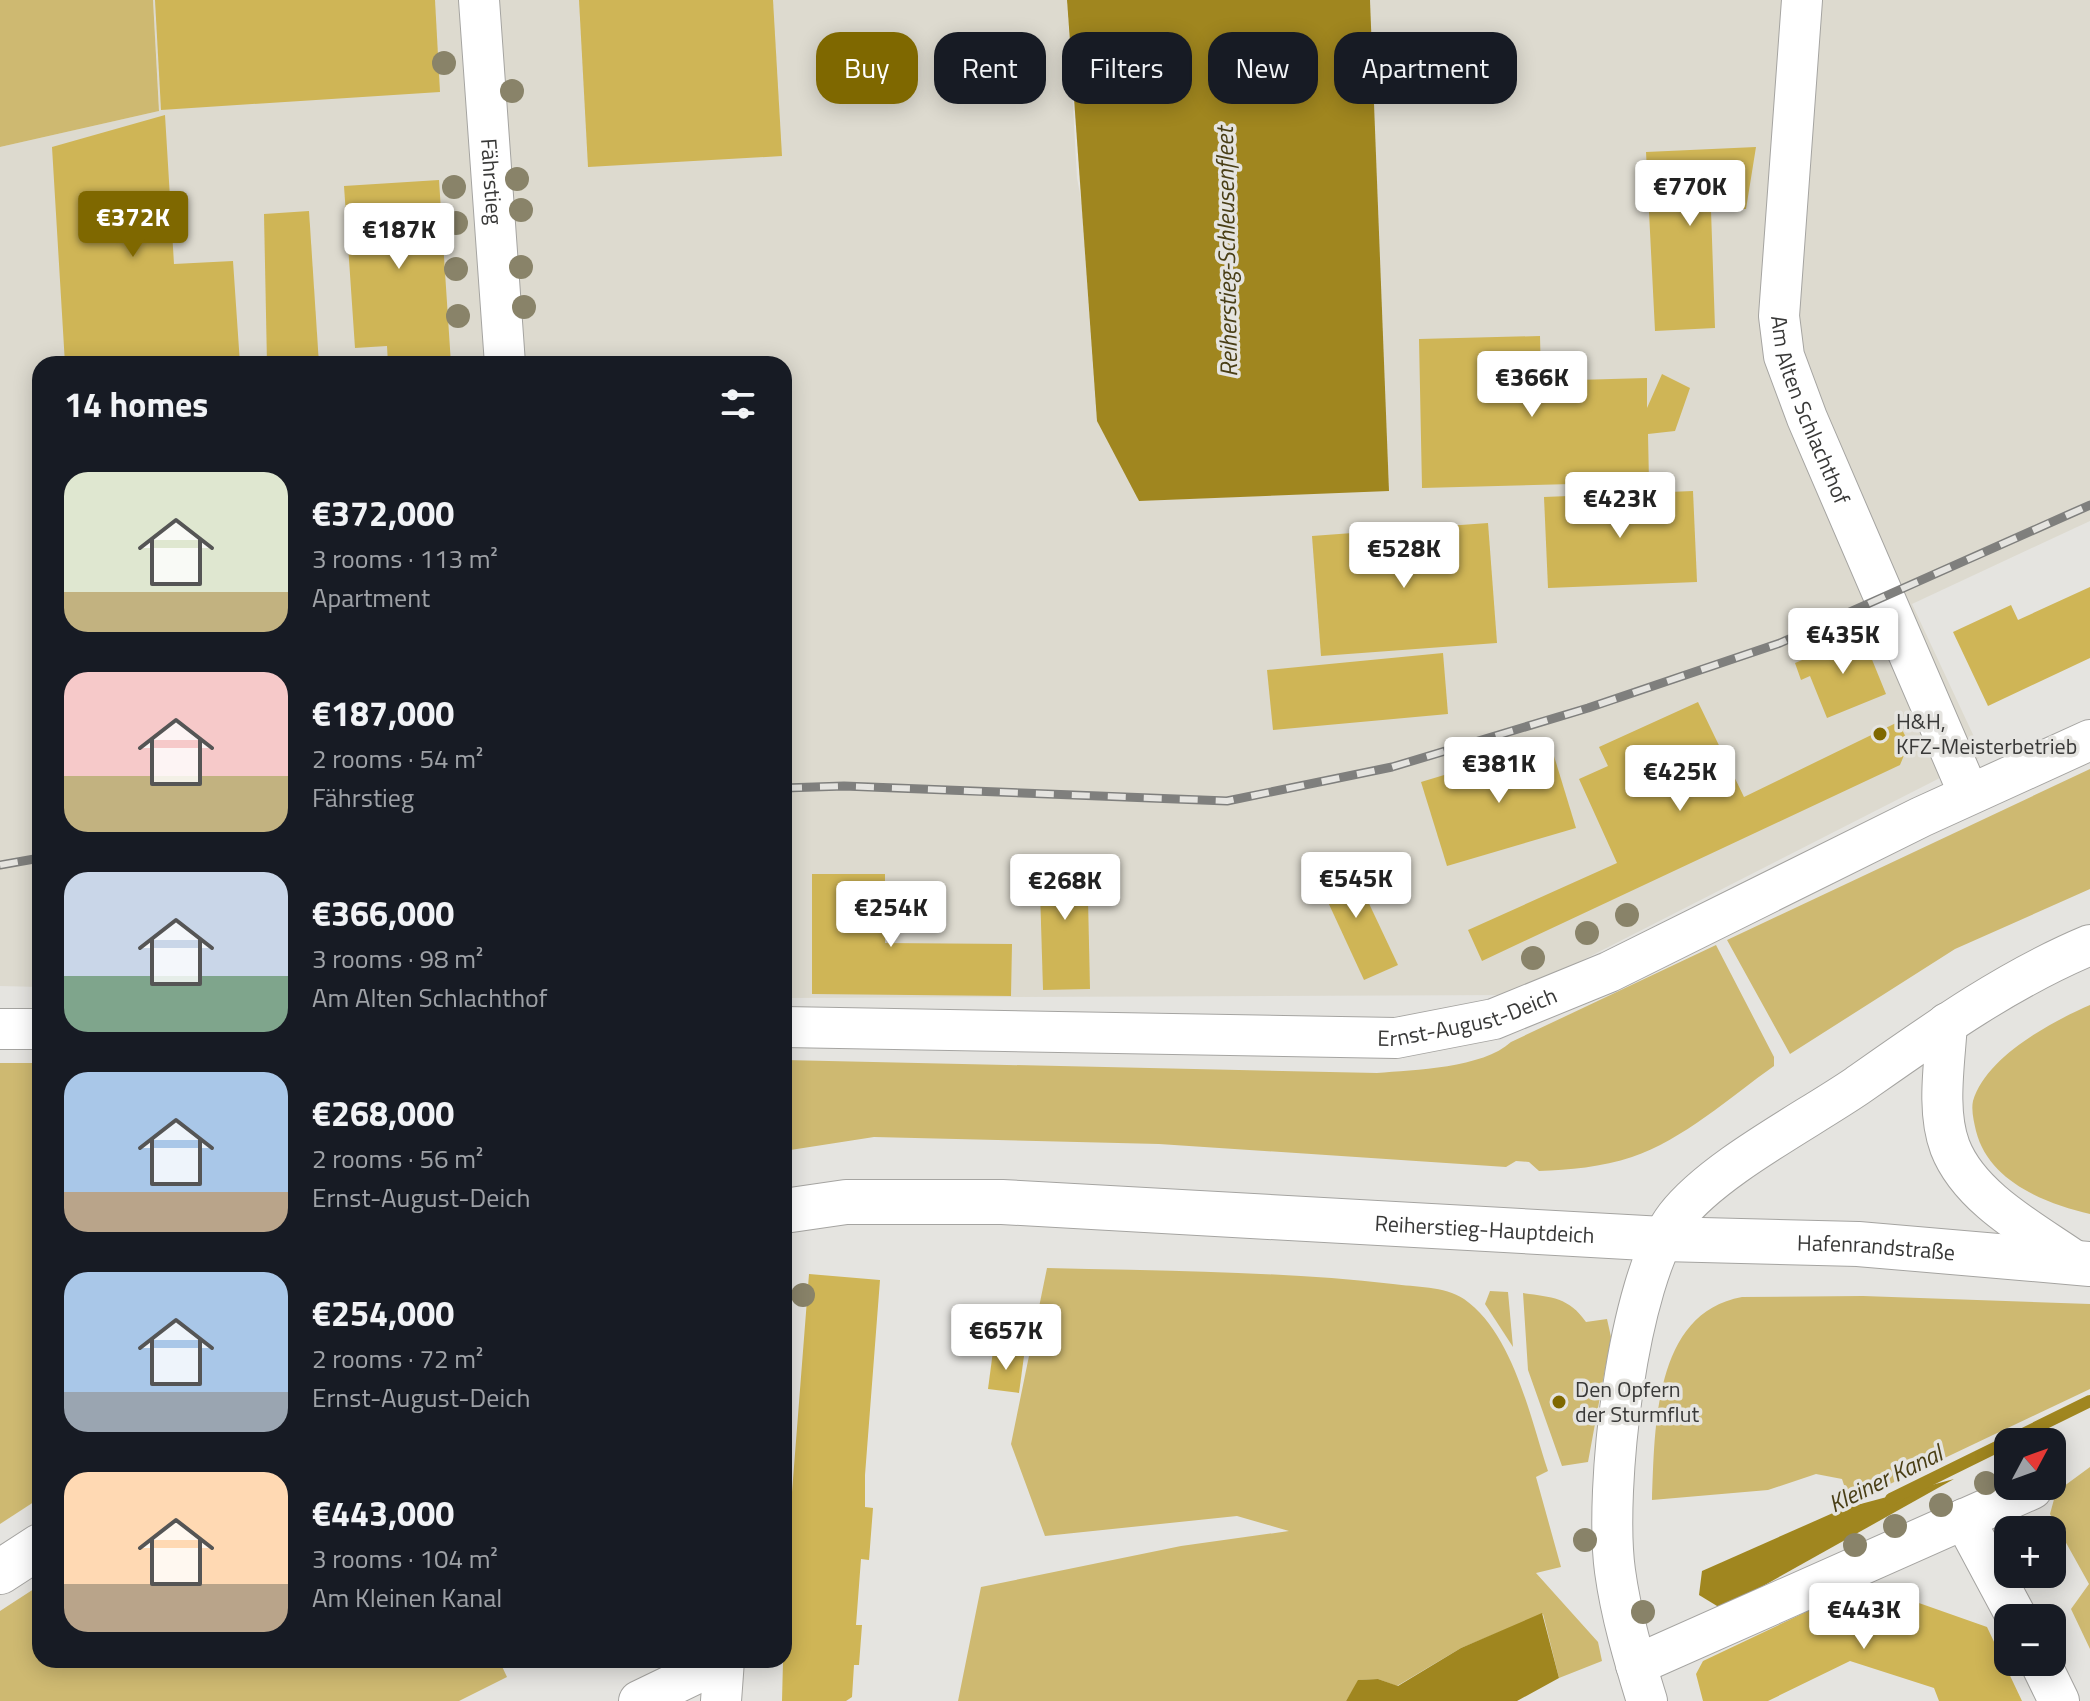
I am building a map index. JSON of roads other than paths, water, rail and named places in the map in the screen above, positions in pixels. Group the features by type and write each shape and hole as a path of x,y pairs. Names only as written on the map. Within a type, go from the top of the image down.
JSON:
{"main road":[{"name":"Reiherstieg-Hauptdeich","path":"792,1210 846,1202 1002,1202 1663,1239"},
{"name":"Hafenrandstraße","path":"1663,1239 1858,1244 2084,1263"},
{"path":"0,1572 32,1551"}],"street":[{"name":"Fährstieg","path":"479,0 504,356"},
{"name":"Am Alten Schlachthof","path":"1802,0 1779,316 1784,356 1807,418 1969,794"},
{"name":"Ernst-August-Deich","path":"792,1027 1396,1038 1480,1022 1609,972 1969,794 2090,740"},
{"path":"2007,1500 1637,1669 1615,1570 1615,1432 1645,1285 1674,1220 1711,1183 1947,1023 2006,987 2090,945"},
{"path":"1947,1023 1944,1094 1949,1145 1965,1173 1995,1203 2084,1263"},
{"path":"0,1029 32,1029"},
{"path":"1964,1519 2010,1604"},
{"path":"639,1701 707,1668"},
{"path":"721,1701 723,1668"},
{"path":"2047,1676 2059,1701"}],"water":[{"name":"Reiherstieg-Schleusenfleet","path":"1067,0 1370,0 1371,32 1334,32 1334,104 1374,104 1389,491 1139,501 1097,421 1074,104 1192,104 1192,32 1069,32"},
{"path":"1954,1479 1722,1609 1699,1595 1702,1571 1842,1509"},
{"path":"1542,1613 1559,1678 1517,1701 1346,1701 1358,1680 1378,1679 1398,1686 1461,1648"}],"waterway":[{"name":"Kleiner Kanal","path":"1891,1499 2090,1401"}],"railway":[{"path":"792,788 844,786 1227,801 1392,767 1588,708 1780,643 2090,505"},
{"path":"0,865 32,859"}],"place":[{"name":"H&H, KFZ-Meisterbetrieb","path":"1880,734"},
{"name":"Den Opfern der Sturmflut","path":"1559,1402"}]}
